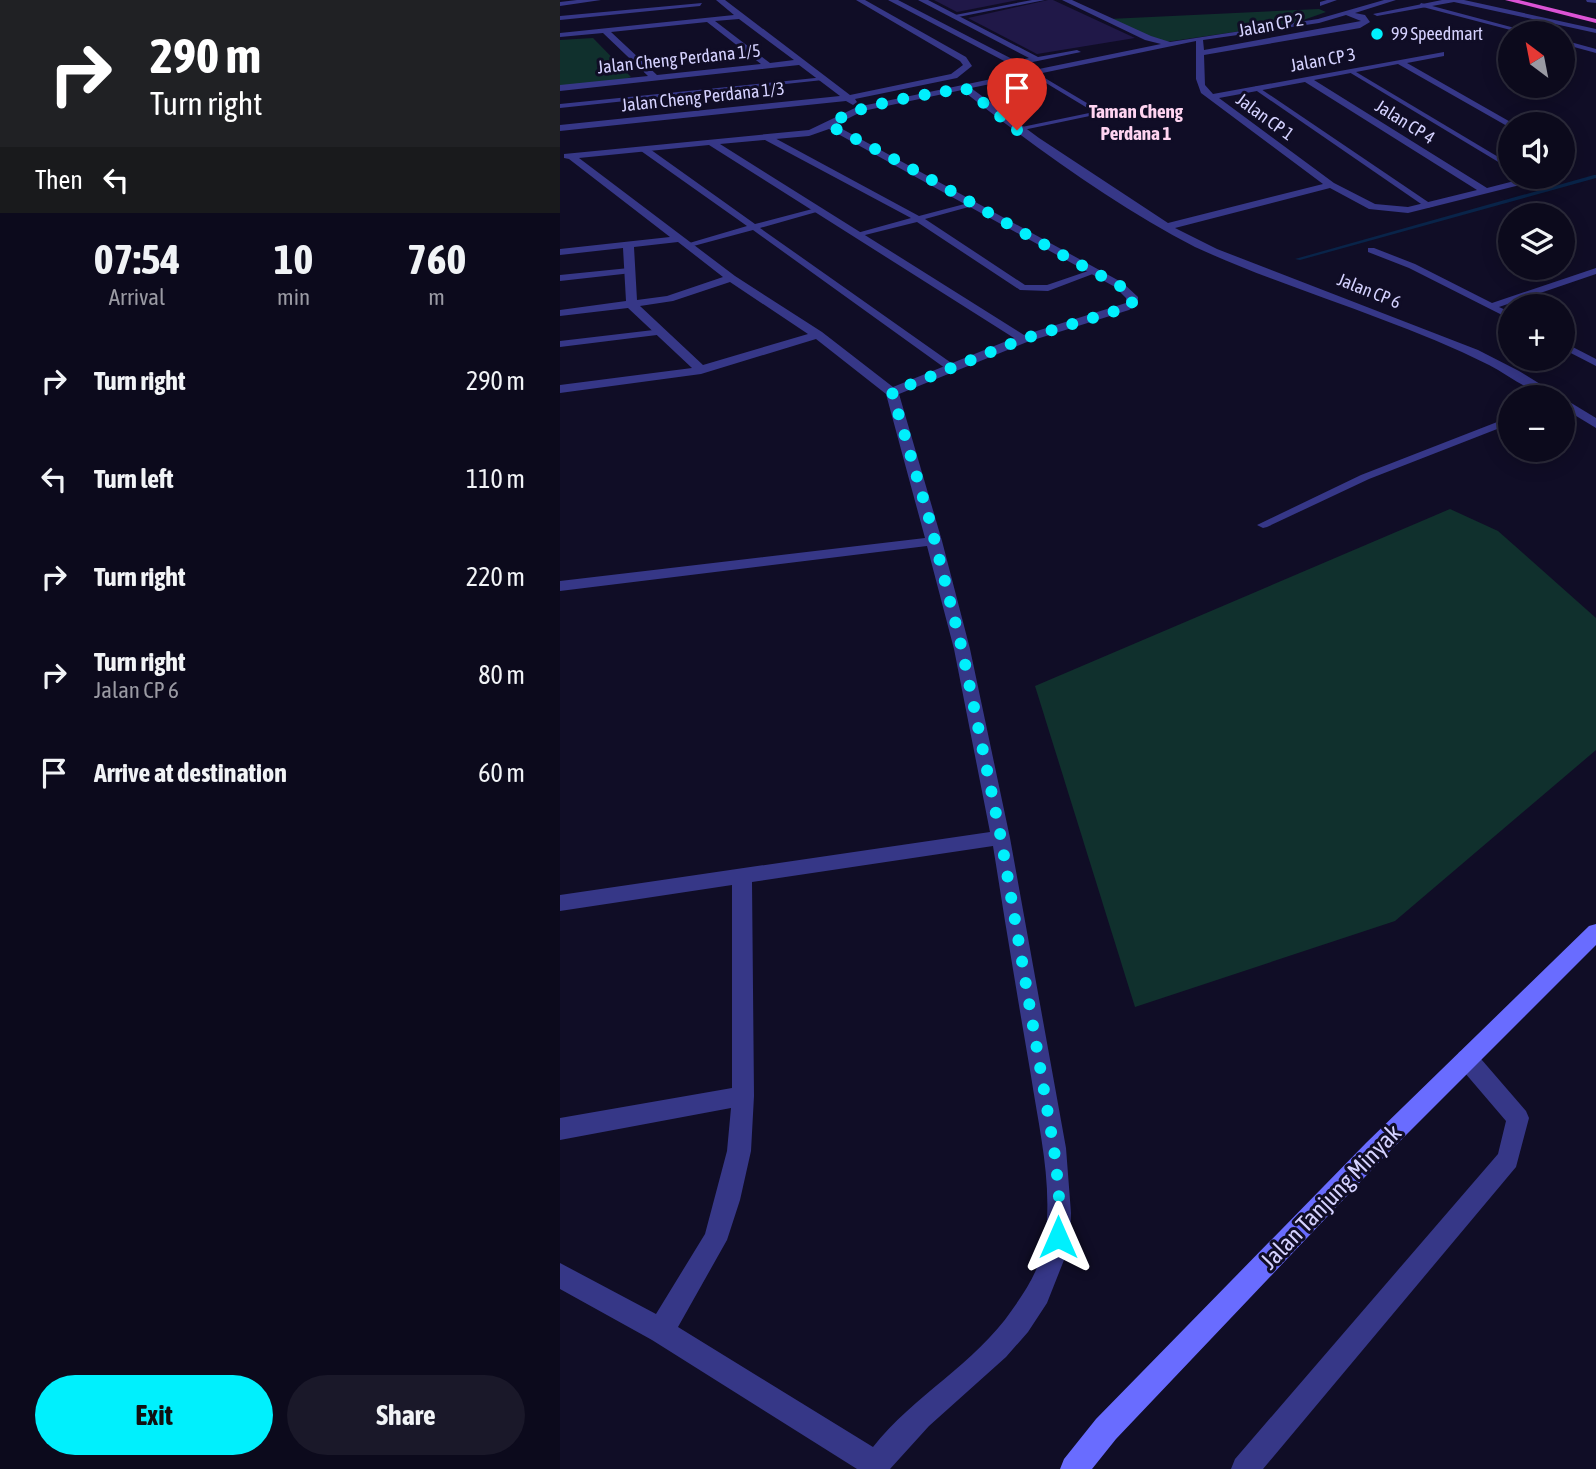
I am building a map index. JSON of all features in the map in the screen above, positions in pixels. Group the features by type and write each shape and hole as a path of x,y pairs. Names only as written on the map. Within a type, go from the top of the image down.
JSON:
{"highway":[{"path":"1509,0 1596,21"},
{"path":"1534,0 1596,14"}],"main road":[{"name":"Jalan Tanjung Minyak","path":"1074,1469 1106,1429 1374,1151 1596,932"}],"street":[{"path":"560,4 597,0"},
{"path":"720,0 849,98 860,110"},
{"name":"Jalan Cheng Perdana 1/3","path":"560,128 849,98 954,76 968,66 963,59 860,0"},
{"path":"896,2 923,0 1036,59"},
{"path":"1066,0 1148,38 1170,44"},
{"path":"1319,2 1333,0"},
{"path":"1288,26 1368,0"},
{"path":"565,156 809,134 860,110 1199,38 1288,26 1349,14 1392,0"},
{"path":"1590,0 1596,1"},
{"path":"1349,14 1375,14 1445,1 1465,1 1596,31"},
{"path":"896,2 1033,73"},
{"path":"1319,2 1334,11"},
{"name":"Jalan CP 2","path":"1203,53 1357,26 1366,22 1362,17 1349,14"},
{"path":"560,36 742,16"},
{"path":"708,19 767,65"},
{"path":"605,31 654,77"},
{"path":"1135,40 1148,38"},
{"name":"Jalan CP 1","path":"1199,38 1203,53 1199,84 1211,97 1331,185 1354,198 1388,210 1430,206 1498,189"},
{"path":"1012,64 1086,50"},
{"name":"Jalan CP 3","path":"1211,97 1441,54"},
{"name":"Jalan Cheng Perdana 1/5","path":"560,88 802,62"},
{"path":"1400,62 1498,117"},
{"name":"Jalan CP 4","path":"1306,79 1487,192"},
{"name":"Jalan CP 6","path":"965,88 1017,130 1166,227 1213,251 1344,299 1474,354 1532,385"},
{"path":"830,126 890,155 1014,229 1127,291 1132,297 1132,304 1125,308 1023,339 892,392"},
{"path":"712,144 1023,339"},
{"path":"560,1275 661,1331 874,1467 914,1422 1001,1345 1026,1316 1046,1279 1058,1237 1059,1192 1001,838 962,649 935,541 892,392 818,335 731,278 565,156"},
{"path":"1166,227 1331,185"},
{"path":"560,252 684,243"},
{"path":"628,245 632,305 701,370"},
{"path":"560,313 632,305 678,296 731,278"},
{"path":"560,388 649,379 701,370 818,335"},
{"path":"1575,411 1596,424"},
{"path":"560,586 935,541"},
{"path":"560,903 1001,838"},
{"path":"661,1331 715,1240 739,1152 743,1096 742,875"},
{"path":"1245,1469 1508,1159 1518,1118 1467,1059"},
{"path":"560,1129 743,1096"}],"lane":[{"path":"953,16 1042,0"},
{"path":"560,18 700,4"},
{"path":"1421,5 1498,25"},
{"path":"1575,46 1596,51"},
{"path":"1351,71 1498,160"},
{"path":"1017,130 1100,113 1033,73"},
{"path":"560,106 823,78"},
{"path":"1256,88 1430,206"},
{"path":"768,138 918,218 1023,288 1039,290 1094,272"},
{"path":"644,149 953,369"},
{"path":"860,235 973,203"},
{"path":"684,243 754,229 817,209"},
{"path":"1371,250 1412,266 1498,309"},
{"path":"560,278 629,271"},
{"path":"1492,306 1596,271"},
{"path":"560,344 662,332"},
{"path":"1575,352 1596,363"},
{"path":"1263,525 1365,477 1498,425"}],"green space":[{"path":"1319,9 1326,12 1295,23 1159,43 1109,19"},
{"path":"593,38 631,77 560,86 560,40"},
{"path":"1450,509 1498,531 1596,618 1596,750 1395,921 1135,1007 1035,686"}],"building":[{"path":"934,0 1018,0 957,12"},
{"path":"1048,0 1135,38 1037,54 968,18"}],"waterway":[{"path":"1298,259 1596,176"}],"place":[{"name":"99 Speedmart","path":"1377,34"}],"district":[{"name":"Taman Cheng Perdana 1","path":"1136,122"}],"route":[{"path":"1017,130 965,88 860,110 843,116 830,126 938,182 1014,229 1119,285 1132,297 1132,304 1125,308 1023,339 892,392 929,518 962,649 1001,838 1054,1149 1059,1192 1058,1237"}]}
